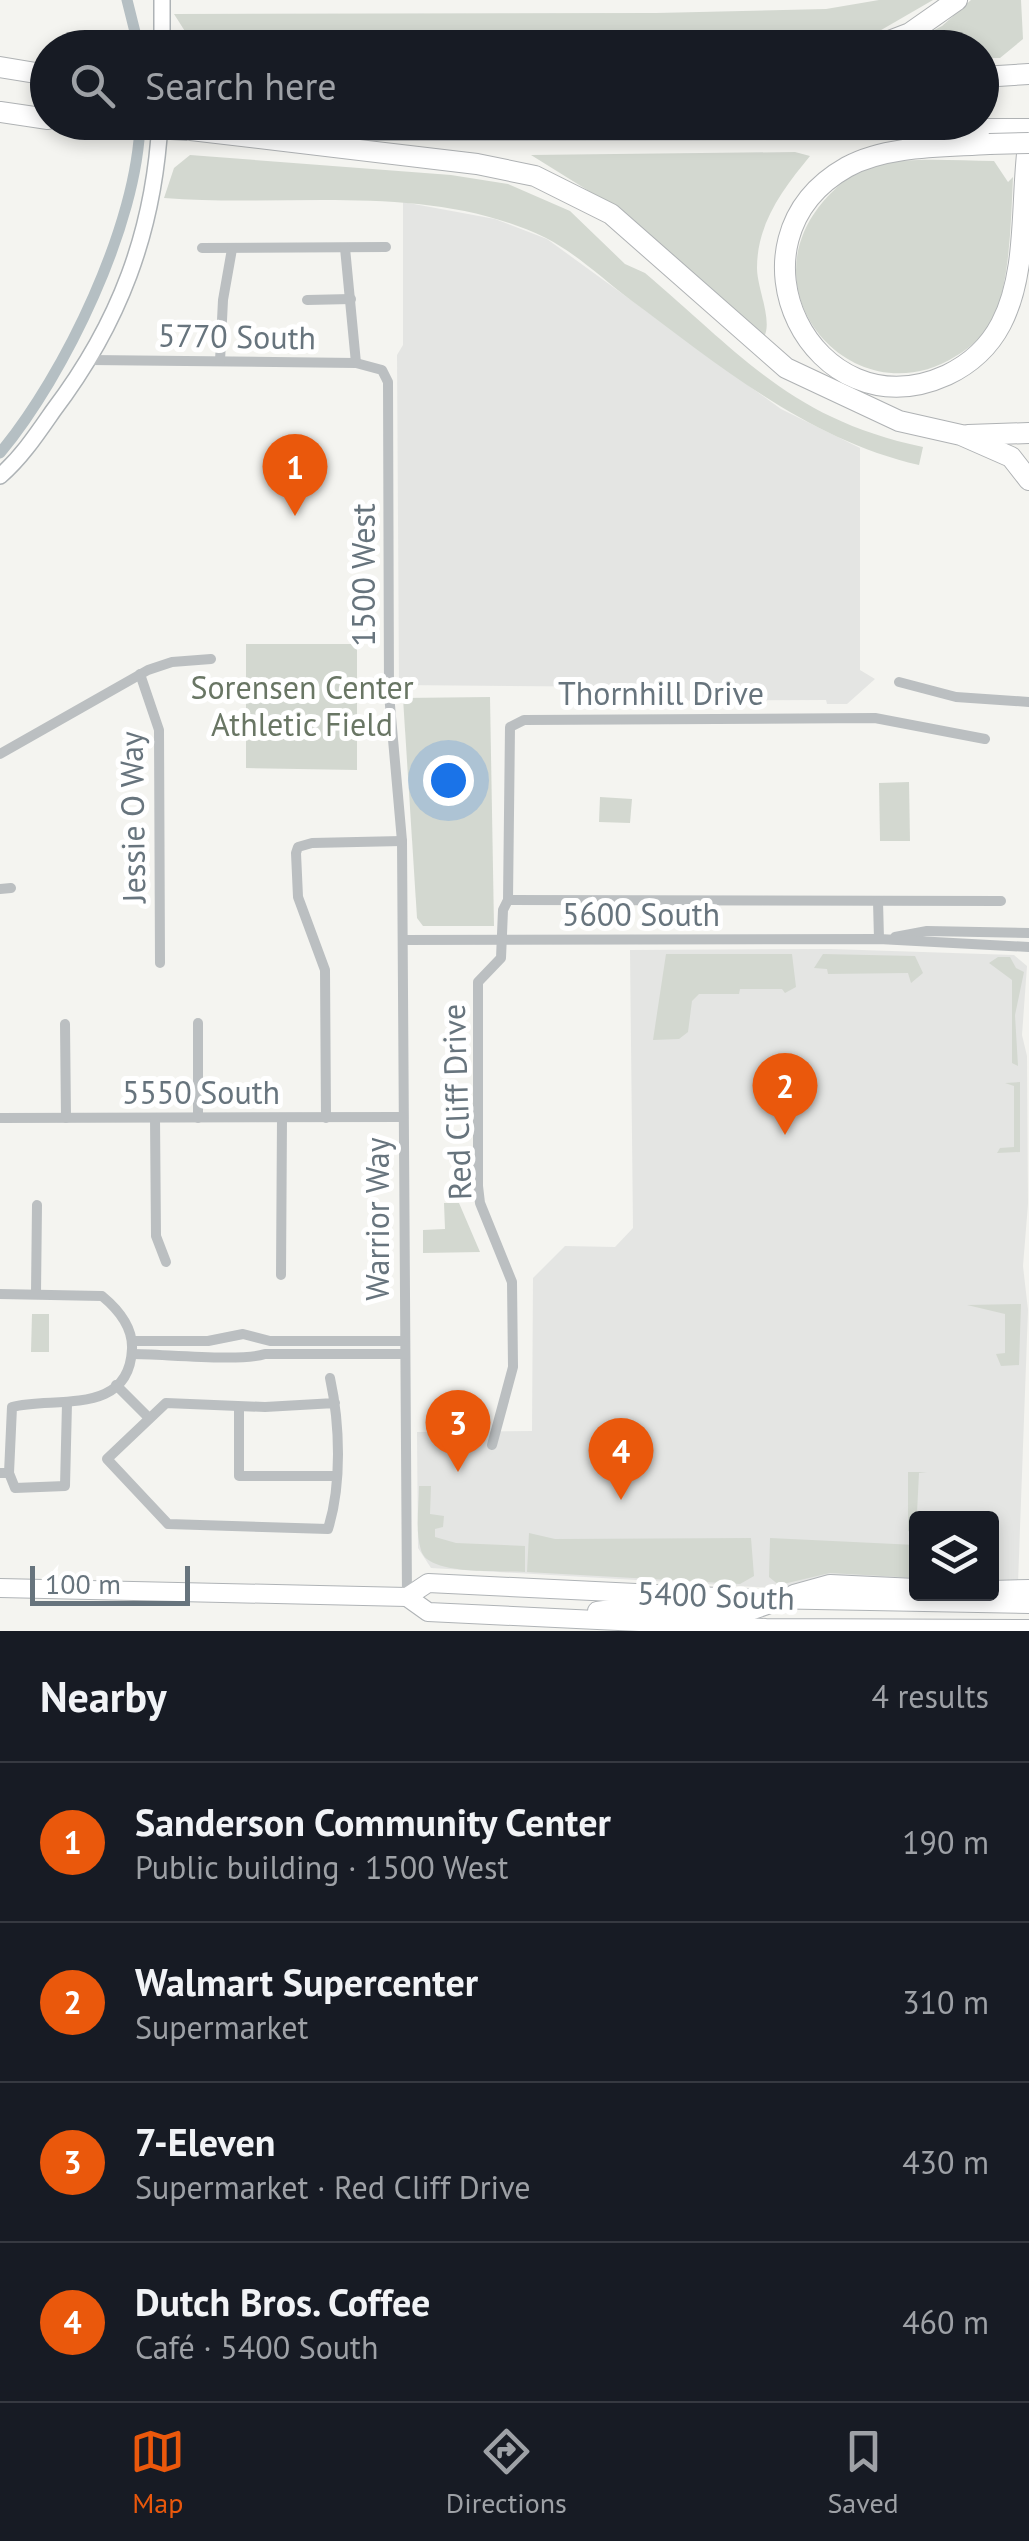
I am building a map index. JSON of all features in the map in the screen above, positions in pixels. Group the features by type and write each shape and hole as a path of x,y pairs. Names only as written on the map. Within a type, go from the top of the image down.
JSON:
{"highway":[{"path":"914,30 957,0"},
{"path":"0,67 30,71"},
{"path":"999,80 1029,74"},
{"path":"999,83 1029,87"},
{"path":"0,112 30,117"},
{"path":"999,135 1029,128"},
{"path":"972,140 866,159 832,178 799,214 784,259 789,303 808,341 841,370 878,384 922,384 963,367 984,348 1007,311 1015,284 1029,140 999,138"},
{"path":"274,140 477,164 535,176 611,214 786,368 899,421 961,435 1010,457 1029,480"},
{"path":"961,435 1029,433"}],"main road":[{"name":"5400 South","path":"0,1588 407,1596 428,1584 782,1600 1029,1604"},
{"path":"560,1616 626,1607 750,1611 830,1584 909,1588"},
{"path":"999,1590 1029,1589"},
{"name":"5400 South","path":"407,1596 428,1612 766,1628 1029,1629"}],"street":[{"path":"162,0 162,30"},
{"path":"0,476 91,360 127,284 146,231 158,140"},
{"path":"202,248 386,248"},
{"path":"344,248 356,362"},
{"path":"220,361 222,300 232,249"},
{"path":"307,300 351,299"},
{"name":"5770 South","path":"91,360 356,362 382,370"},
{"name":"1500 West","path":"382,370 389,393 390,738 402,841"},
{"path":"0,754 140,674 172,662 211,660"},
{"name":"Jessie O Way","path":"140,674 158,730 160,962"},
{"path":"899,682 956,697 1029,702"},
{"name":"Thornhill Drive","path":"502,940 503,910 508,900 508,737 519,721 875,718 985,738"},
{"path":"326,1118 325,970 298,897 296,854 298,848 312,843 402,841"},
{"name":"Warrior Way","path":"402,841 407,1596"},
{"path":"508,900 1001,901"},
{"path":"878,901 879,939"},
{"name":"5600 South","path":"879,939 927,931 1029,933"},
{"name":"5600 South","path":"404,940 879,939 1029,947"},
{"name":"Red Cliff Drive","path":"492,1445 512,1366 512,1282 480,1204 478,982 499,963 502,940"},
{"path":"198,1023 198,1118"},
{"path":"66,1024 66,1118"},
{"name":"5550 South","path":"0,1118 402,1117"},
{"path":"156,1118 156,1236 166,1262"},
{"path":"282,1118 282,1275"},
{"path":"36,1294 37,1205"},
{"path":"0,1294 102,1296 124,1318 132,1347 116,1385 100,1397 12,1406 5,1473 15,1488 65,1486 67,1403"},
{"path":"132,1347 223,1340 243,1334 270,1341 404,1341"},
{"path":"132,1347 221,1354 243,1360 265,1354 404,1354"},
{"path":"330,1378 335,1402 336,1476 328,1529 168,1524 107,1460 166,1403 239,1406 335,1402"},
{"path":"116,1385 148,1417"},
{"path":"239,1406 240,1476 336,1476"}],"shaded area":[{"path":"403,202 495,219 547,239 781,409 860,448 860,670 875,679 847,704 827,704 826,700 637,701 636,687 399,685 397,355 403,345"},
{"path":"831,949 1014,955 1027,966 1022,1035 1027,1056 1028,1204 1023,1266 1028,1310 1018,1583 999,1583 999,1511 909,1511 909,1582 829,1577 788,1589 431,1568 418,1548 417,1432 532,1431 533,1278 565,1246 615,1247 633,1228 630,950"}],"green space":[{"path":"879,0 933,0 881,30 184,30 174,14 656,13 826,9"},
{"path":"971,0 1021,0 1023,39 1000,58 999,30 934,30"},
{"path":"795,152 810,156 773,208 758,252 758,276 767,322 764,337 629,216 531,155"},
{"path":"190,155 451,175 508,184 570,211 625,264 645,273 741,357 803,402 877,435 923,447 919,465 840,438 803,420 699,351 546,238 501,220 407,203 164,198 174,168"},
{"path":"994,161 1008,182 1013,177 1010,229 1001,296 994,318 980,337 956,356 919,371 884,372 851,361 824,340 805,312 796,279 800,244 818,208 830,194 853,175 879,164"},
{"name":"Sorensen Center Athletic Field","path":"246,644 357,644 357,770 246,768"},
{"path":"490,697 494,926 423,926 417,918 403,698"},
{"path":"909,782 910,841 880,841 879,783"},
{"path":"600,797 632,799 630,823 599,822"},
{"path":"666,954 792,954 796,987 785,993 782,989 740,989 739,994 699,994 692,1001 688,1032 679,1039 653,1040"},
{"path":"823,954 915,956 923,973 911,983 908,973 828,974 827,969 814,968"},
{"path":"998,957 1010,957 1016,968 1024,972 1015,1015 1018,1066 1012,1063 1012,980 989,963"},
{"path":"1020,1082 1020,1152 997,1153 1000,1148 1014,1147 1014,1086 1005,1083"},
{"path":"444,1203 459,1203 480,1252 423,1253 423,1230 445,1229"},
{"path":"1021,1304 1019,1365 1001,1366 996,1354 1005,1353 1005,1314 967,1305"},
{"path":"32,1314 49,1314 49,1352 31,1352"},
{"path":"908,1472 927,1472 919,1473 917,1511 909,1511 908,1531"},
{"path":"419,1486 431,1486 430,1514 444,1516 443,1527 435,1529 435,1537 456,1543 525,1546 525,1572 450,1568 426,1558 418,1535"},
{"path":"529,1533 555,1539 751,1538 754,1576 740,1584 527,1572"},
{"path":"770,1538 909,1545 909,1578 830,1573 779,1585 769,1577"}],"waterway":[{"path":"127,0 134,30"},
{"path":"0,453 49,383 94,296 126,205 138,140"}],"place":[{"name":"Sanderson Community Center","path":"295,516"},
{"name":"Walmart Supercenter","path":"785,1135"},
{"name":"7-Eleven","path":"458,1472"},
{"name":"Dutch Bros. Coffee","path":"621,1500"}]}
